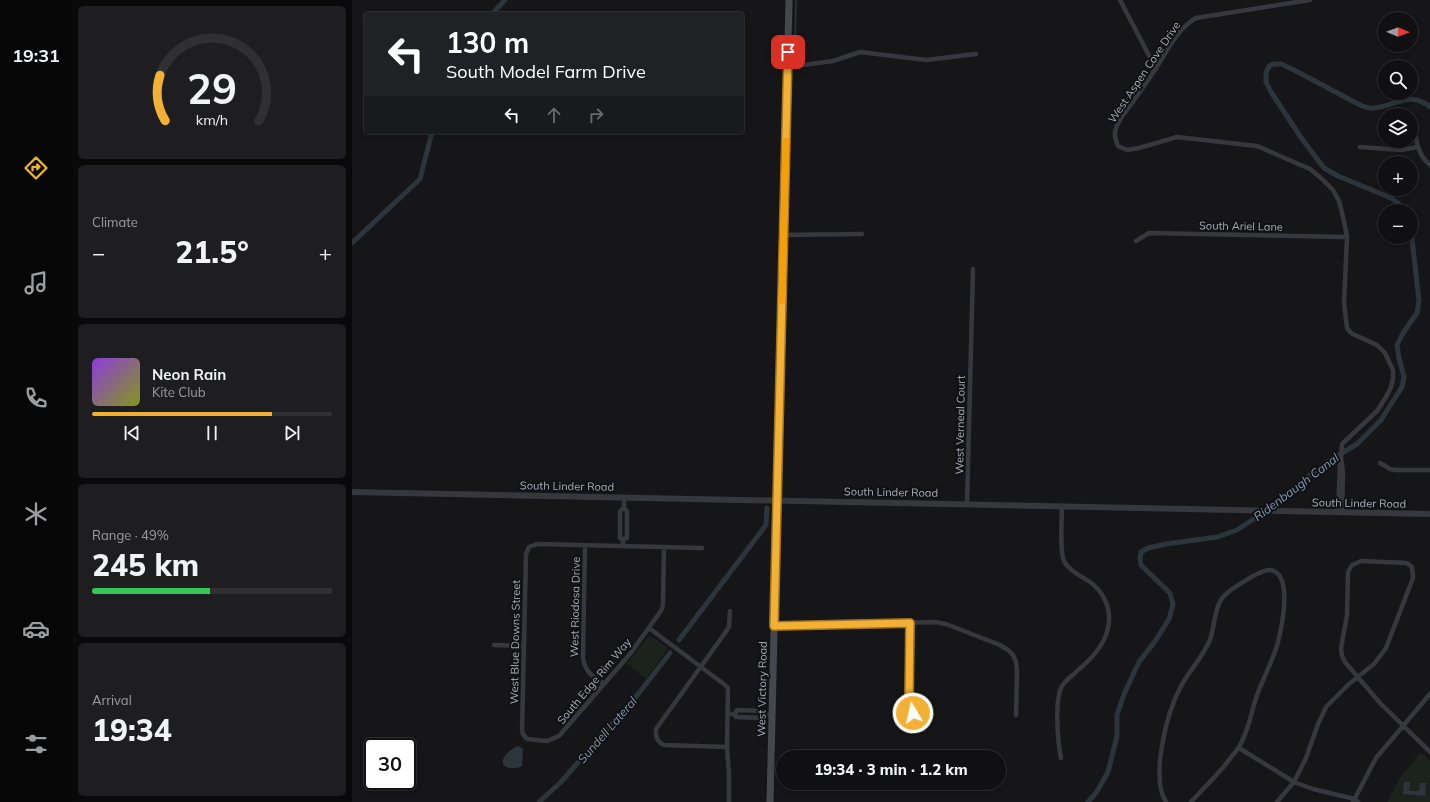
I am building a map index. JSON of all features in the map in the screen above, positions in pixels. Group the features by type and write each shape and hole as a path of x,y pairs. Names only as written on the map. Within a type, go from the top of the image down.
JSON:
{"main road":[{"name":"West Victory Road","path":"770,802 768,715 774,626 789,0"}],"street":[{"path":"1120,0 1156,69"},
{"name":"West Aspen Cove Drive","path":"1310,0 1196,18 1189,22 1181,30 1156,69 1115,127 1114,136 1118,146 1128,150 1177,137 1257,146 1310,169 1333,190 1339,201 1347,237 1344,303 1347,328 1351,333 1377,345 1385,353 1390,363 1393,379 1386,397 1377,411 1342,444 1340,464 1340,513"},
{"path":"788,66 833,61 860,52 926,60 976,54"},
{"path":"1360,147 1401,150 1412,148"},
{"path":"1418,148 1421,155 1430,165"},
{"name":"South Ariel Lane","path":"1136,241 1149,233 1347,237"},
{"path":"783,235 862,234"},
{"name":"West Verneal Court","path":"967,504 973,269"},
{"path":"1380,463 1390,469 1395,470 1430,470"},
{"name":"South Linder Road","path":"352,492 1430,514"},
{"path":"623,546 623,539 627,538 627,511 624,508 624,497"},
{"path":"1061,758 1058,746 1058,700 1061,688 1066,681 1099,649 1103,643 1109,622 1108,609 1100,591 1074,572 1064,562 1062,549 1062,506"},
{"name":"West Blue Downs Street","path":"525,738 522,731 526,554 529,547 537,544 585,545"},
{"path":"585,545 702,548"},
{"name":"West Riodosa Drive","path":"585,545 582,658 584,667 592,676 604,684"},
{"name":"South Edge Rim Way","path":"525,738 530,741 547,741 560,736 630,654 649,628 662,609 664,547"},
{"path":"1277,802 1294,782 1306,758 1318,724 1326,707 1349,684 1358,677 1374,664 1386,648 1413,578 1412,567 1407,563 1361,561 1352,565 1348,572 1347,615 1341,648 1342,656 1345,662 1358,677 1380,703 1430,752"},
{"path":"1166,802 1160,787 1160,767 1162,746 1175,698 1180,688 1204,653 1210,638 1220,602 1229,591 1260,572 1270,570 1279,574 1285,587 1282,622 1277,645 1269,668 1258,691 1250,723 1239,748 1192,802"},
{"path":"727,747 664,745 658,742 656,738 656,729 725,633 729,626 730,611"},
{"path":"774,626 935,622 946,624 1000,645 1013,655 1018,671 1016,715"},
{"path":"910,623 909,700 913,713"},
{"path":"649,628 728,688 727,762 729,774 729,802"},
{"path":"494,645 524,646"},
{"path":"1239,748 1294,782 1355,801 1367,773 1376,758 1430,694"},
{"path":"728,714 736,714 736,710 764,711 768,715"}],"shaded area":[{"path":"651,636 668,648 646,679 627,664 646,639"},
{"path":"519,746 523,749 522,766 518,768 506,767 503,764 504,757 515,747"},
{"path":"1421,752 1430,761 1430,802 1387,802 1400,778"},
{"path":"1404,782 1410,782 1409,791 1419,791 1420,783 1426,783 1425,796 1403,794"}],"waterway":[{"path":"494,12 505,0"},
{"path":"795,52 796,0"},
{"name":"Ridenbaugh Canal","path":"1399,204 1391,198 1338,176 1324,168 1302,139 1271,92 1266,82 1266,73 1269,66 1281,64 1362,106 1370,108 1382,107 1409,99 1422,102 1430,107"},
{"path":"352,243 420,179 431,134"},
{"name":"Ridenbaugh Canal","path":"1088,802 1096,793 1108,772 1117,736 1117,715 1124,694 1139,662 1156,640 1169,619 1173,605 1170,593 1141,565 1141,552 1148,548 1166,544 1217,537 1237,530 1278,503 1310,475 1329,461 1357,444 1381,420 1402,387 1404,377 1397,345 1403,333 1417,313 1419,301 1413,244"},
{"name":"Sundell Lateral","path":"679,640 766,525 767,508"},
{"name":"Sundell Lateral","path":"539,802 560,783 639,693 670,653"}],"slow traffic":[{"path":"782,301 786,141"}],"route":[{"path":"788,52 774,626 910,623 909,700 913,713"}]}
